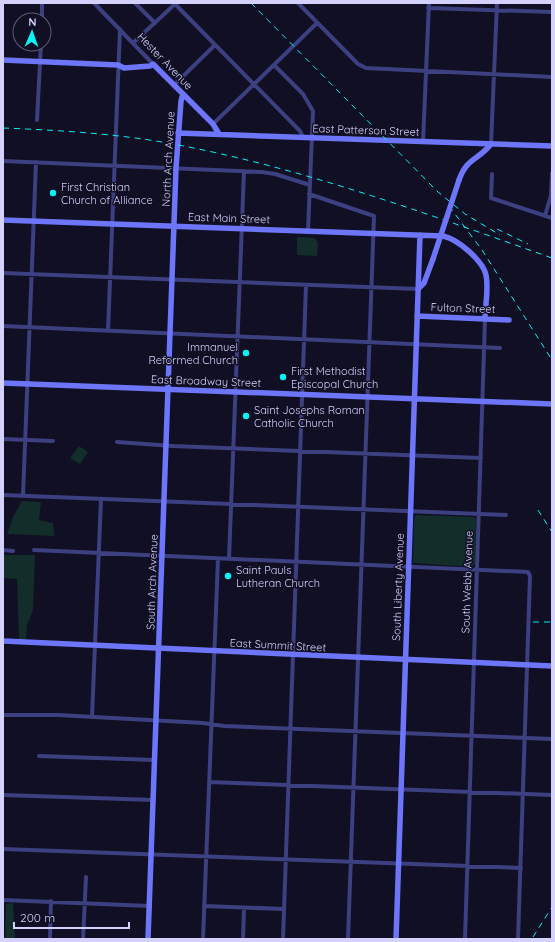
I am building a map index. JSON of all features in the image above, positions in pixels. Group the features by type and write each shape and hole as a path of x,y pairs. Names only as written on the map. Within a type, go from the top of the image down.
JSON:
{"street":[{"name":"Hester Avenue","path":"95,3 213,124 220,134"},
{"path":"135,3 155,24"},
{"path":"298,3 358,64 366,68 552,77"},
{"path":"423,142 428,3"},
{"path":"3,273 418,289 424,283 463,171 470,162 491,144 497,3"},
{"path":"133,43 155,24 174,4 300,131 303,137"},
{"path":"428,8 552,12"},
{"path":"213,124 317,23"},
{"path":"108,331 120,29"},
{"path":"174,85 215,45"},
{"path":"37,120 41,52"},
{"path":"3,60 118,65 124,68 150,66 153,64"},
{"path":"274,65 299,89 311,105 313,116 308,231"},
{"name":"North Arch Avenue","path":"175,226 178,133 180,101 183,94"},
{"name":"East Patterson Street","path":"178,133 552,146"},
{"path":"3,161 244,170 274,173 310,185"},
{"path":"23,496 36,162"},
{"path":"229,559 244,170"},
{"path":"545,216 551,196 552,173"},
{"path":"492,174 491,198 552,218"},
{"path":"309,194 374,216 348,939"},
{"name":"East Main Street","path":"3,220 373,233 444,236 453,239"},
{"name":"South Arch Avenue","path":"148,939 175,226"},
{"name":"South Liberty Avenue","path":"396,939 420,235"},
{"name":"South Webb Avenue","path":"453,239 473,256 485,272 486,280 478,570 465,939"},
{"path":"283,939 306,285"},
{"name":"Fulton Street","path":"417,316 509,320"},
{"path":"3,326 500,348"},
{"name":"East Broadway Street","path":"3,383 552,404"},
{"path":"3,439 53,441"},
{"path":"117,442 233,449 481,458"},
{"path":"3,495 506,515"},
{"path":"92,717 101,499"},
{"path":"3,550 13,550"},
{"path":"34,550 163,557 528,572 530,576 518,939"},
{"path":"203,939 218,559"},
{"name":"East Summit Street","path":"3,641 552,666"},
{"path":"3,715 92,717 291,729 552,739"},
{"path":"39,756 155,760"},
{"path":"209,782 552,795"},
{"path":"3,795 154,800"},
{"path":"3,849 286,858 521,868"},
{"path":"84,939 86,877"},
{"path":"3,900 150,906"},
{"path":"50,939 51,901"},
{"path":"204,906 284,910"},
{"path":"243,939 244,908"}],"green space":[{"path":"297,237 315,238 318,243 317,256 297,255"},
{"path":"79,446 88,452 80,464 70,458"},
{"path":"22,501 41,502 39,520 53,523 54,536 7,534 13,517"},
{"path":"416,515 474,517 476,519 475,564 472,567 413,563 414,518"},
{"path":"3,555 35,555 33,610 27,625 26,639 19,639 17,579 3,578"},
{"path":"13,903 15,939 5,939 6,904"}],"railway":[{"path":"251,3 438,192 465,214 500,235"},
{"path":"3,128 80,132 137,138 207,151 307,176 356,191 552,258"},
{"path":"449,206 482,250 552,360"},
{"path":"497,229 528,244"},
{"path":"538,510 552,532"},
{"path":"533,622 552,622"},
{"path":"533,937 552,907"}],"place":[{"name":"First Christian Church of Alliance","path":"53,193"},
{"name":"Immanuel Reformed Church","path":"246,353"},
{"name":"First Methodist Episcopal Church","path":"283,377"},
{"name":"Saint Josephs Roman Catholic Church","path":"246,416"},
{"name":"Saint Pauls Lutheran Church","path":"228,576"}]}
